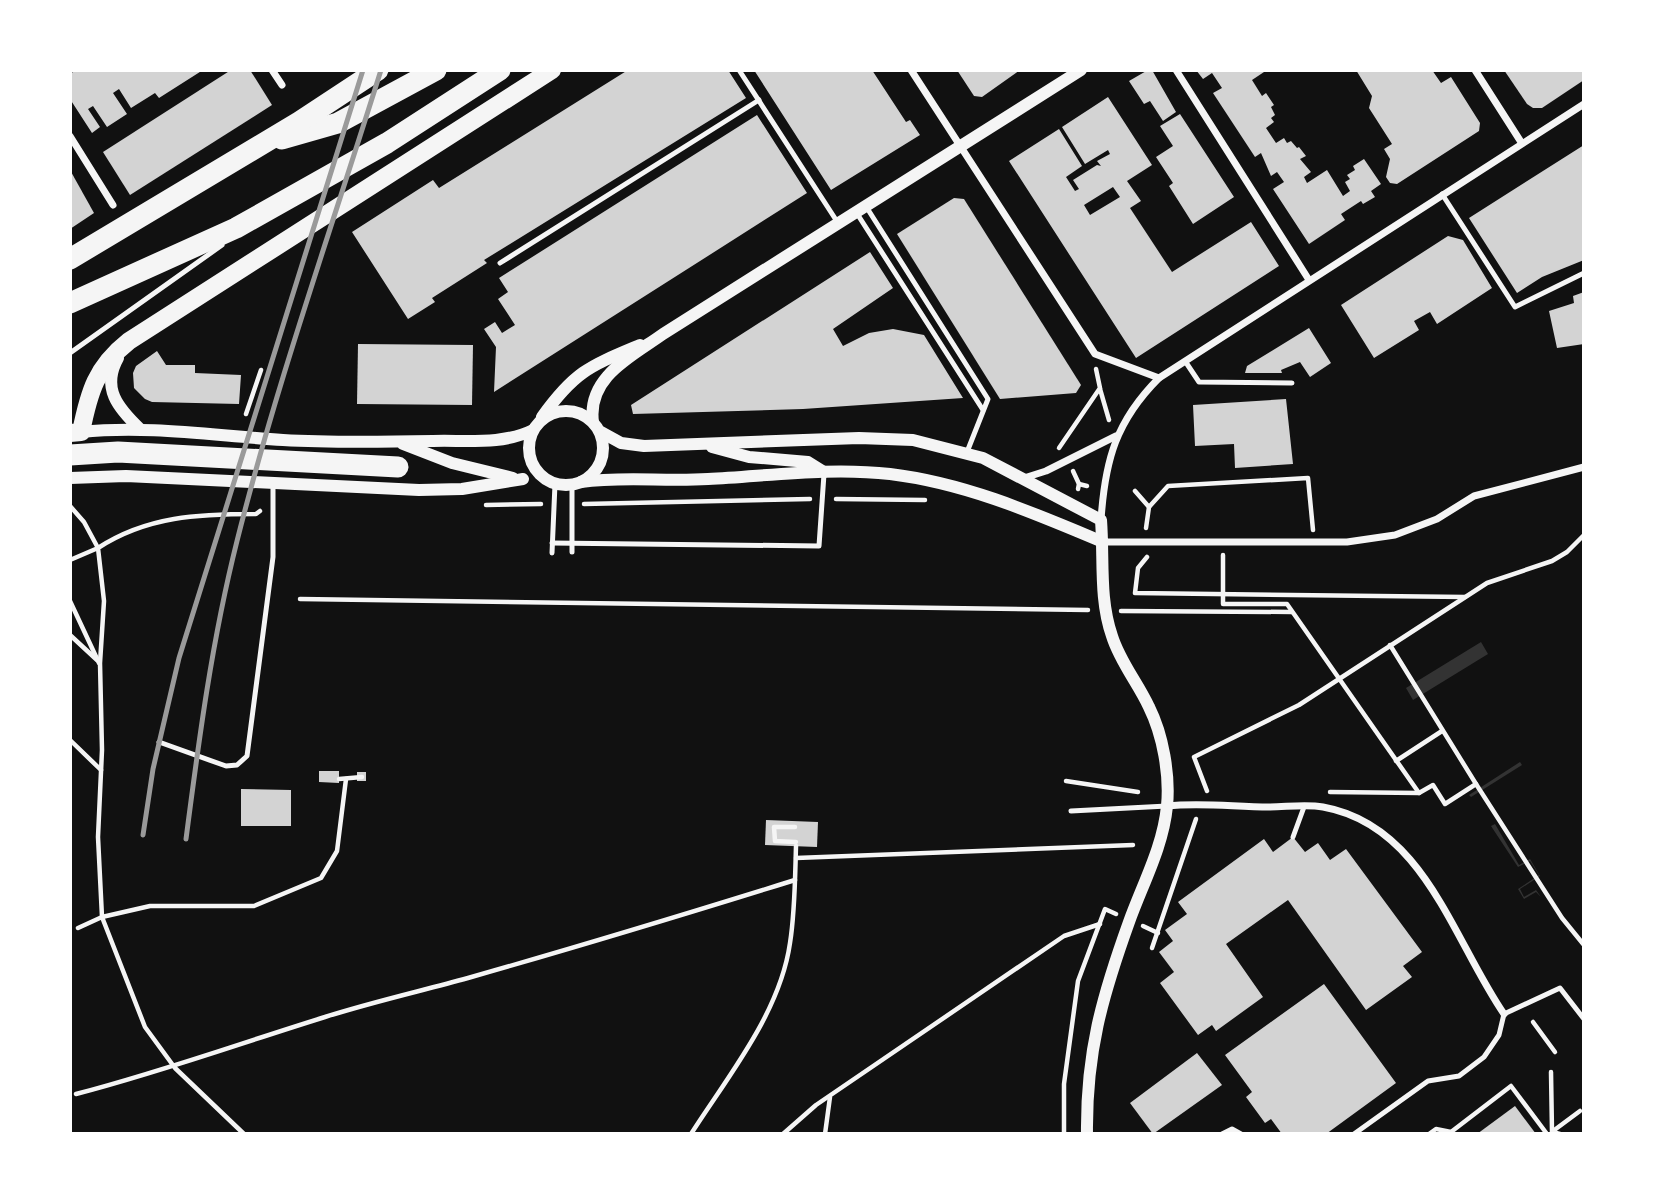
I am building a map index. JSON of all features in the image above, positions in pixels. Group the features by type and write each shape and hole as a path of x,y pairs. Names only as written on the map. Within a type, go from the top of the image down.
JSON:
{"highway":[{"path":"70,259 263,144 378,70"},
{"path":"263,144 320,130 436,70"},
{"path":"70,303 236,228 387,143 500,70"},
{"path":"70,455 118,452 398,467"}],"main road":[{"path":"75,432 101,369 109,358 129,341 552,70"}],"street":[{"path":"272,70 282,85"},
{"path":"911,70 1095,354 1159,378"},
{"path":"1177,70 1309,280"},
{"path":"1475,70 1521,142"},
{"path":"576,484 599,466 604,449 597,427 595,395 606,376 663,334 839,225 1073,72"},
{"path":"1087,1134 1087,1087 1095,1029 1106,985 1149,874 1167,806 1166,772 1160,736 1151,709 1111,635 1104,605 1101,520 1106,478 1116,436 1133,406 1159,378 1521,142 1584,104"},
{"path":"70,136 113,205"},
{"path":"552,482 540,475 530,458 530,439 535,427 559,394 583,370 663,334"},
{"path":"129,341 111,373 110,387 119,408 140,429"},
{"path":"75,432 140,429 283,440 497,440 522,436 545,417 565,410 575,411 597,427 631,445 889,439 932,444 967,452 1023,478 1101,520"},
{"path":"1023,478 1046,471 1116,436"},
{"path":"396,442 452,463 523,479 576,484 623,477 698,480 824,472 888,474 947,485 1023,509 1103,542 1347,542 1395,535 1437,519 1475,496 1584,467"},
{"path":"701,443 749,457 808,462 824,472"},
{"path":"70,478 126,476 272,485 445,490 523,479"},
{"path":"1167,806 1322,807 1355,817 1401,848 1426,880 1481,981 1504,1014"}],"lane":[{"path":"739,70 839,225"},
{"path":"500,263 759,100"},
{"path":"1441,194 1516,307 1584,273"},
{"path":"70,353 287,199"},
{"path":"861,209 984,410"},
{"path":"861,209 988,399 967,452"},
{"path":"1185,361 1199,382 1292,383"},
{"path":"552,543 819,547 824,472"},
{"path":"552,482 552,553"},
{"path":"572,552 572,504 576,484"},
{"path":"159,742 226,766 237,765 247,756 273,557 272,485"},
{"path":"1071,811 1167,806"},
{"path":"1293,837 1304,807"},
{"path":"1354,1134 1428,1081 1459,1076 1484,1057 1499,1035 1504,1014 1560,988 1584,1019"},
{"path":"1222,1134 1233,1129 1241,1134"}],"path":[{"path":"1095,354 1103,405"},
{"path":"246,414 261,370"},
{"path":"1059,449 1100,388"},
{"path":"1073,469 1079,484 1087,486"},
{"path":"1146,528 1149,507 1168,486 1308,478 1314,541"},
{"path":"1135,491 1149,507"},
{"path":"572,504 822,499 927,500"},
{"path":"475,505 554,504"},
{"path":"70,506 84,522 98,548 104,601 100,663 101,770 98,837 102,917 145,1027 175,1068 244,1134"},
{"path":"70,560 146,523 200,515 256,514"},
{"path":"1220,791 1206,791 1194,757 1298,705 1488,583 1552,562 1584,535"},
{"path":"1147,555 1138,568 1135,593 1466,597"},
{"path":"1223,566 1223,604 1287,604 1419,793"},
{"path":"1128,569 1138,568"},
{"path":"300,599 1070,609"},
{"path":"70,601 100,663"},
{"path":"1140,611 1292,612"},
{"path":"70,635 100,663"},
{"path":"1390,645 1562,918 1584,945"},
{"path":"1396,762 1442,731"},
{"path":"70,740 101,770"},
{"path":"339,779 362,777"},
{"path":"78,928 102,917 150,906 254,906 321,878 337,851 346,779"},
{"path":"1066,781 1142,792"},
{"path":"1326,792 1419,793 1433,785 1445,803 1476,784"},
{"path":"1152,948 1196,819"},
{"path":"691,1134 758,1029 773,998 790,944 796,858 796,844 775,841 774,827 795,827"},
{"path":"796,858 1133,845"},
{"path":"76,1094 175,1068 201,1056 249,1044 326,1017 638,929 794,880"},
{"path":"1064,1134 1064,1084 1070,1023 1078,981 1105,909"},
{"path":"783,1134 830,1096 1064,936 1100,924"},
{"path":"1578,936 1584,932"},
{"path":"1533,1022 1555,1052"},
{"path":"1550,1133 1551,1072"},
{"path":"1429,1134 1436,1129 1451,1132 1511,1086 1550,1133 1560,1134"},
{"path":"825,1134 830,1096"},
{"path":"1550,1133 1580,1111"}],"shaded area":[{"path":"1481,642 1488,654 1413,700 1406,688"},
{"path":"1520,762 1522,765 1471,797 1469,795"},
{"path":"1495,824 1519,865 1530,859 1540,876 1520,889 1524,897 1536,890 1541,897 1536,892 1524,899 1518,889 1539,875 1530,861 1518,867 1491,826"}],"building":[{"path":"76,70 203,70 159,98 155,93 131,108 119,89 113,93 127,114 107,127 93,106 88,109 100,127 92,133 70,99 70,74"},
{"path":"231,70 250,70 272,105 130,195 103,152"},
{"path":"628,70 728,70 746,98 484,260 487,263 432,298 435,302 408,319 352,232 433,180 439,188"},
{"path":"754,70 872,70 906,122 910,120 920,135 831,190"},
{"path":"957,70 1020,70 982,97 974,96"},
{"path":"1152,70 1176,112 1163,121 1150,101 1144,104 1129,81"},
{"path":"1196,70 1267,70 1252,80 1262,96 1266,93 1274,105 1271,107 1275,115 1271,118 1274,122 1266,128 1276,143 1284,138 1287,143 1291,141 1306,156 1300,159 1311,172 1304,177 1307,183 1327,170 1343,196 1350,191 1345,182 1350,179 1347,175 1355,170 1353,166 1364,159 1381,184 1371,191 1375,197 1363,204 1361,201 1341,214 1345,220 1309,244 1273,189 1284,182 1277,172 1271,176 1261,153 1255,157 1213,93 1222,88 1212,73 1203,79"},
{"path":"1356,70 1432,70 1441,83 1451,77 1480,123 1479,131 1397,184 1390,183 1386,177 1390,159 1384,149 1392,144 1369,108 1372,96"},
{"path":"1504,70 1584,70 1584,80 1542,108 1533,108 1527,104"},
{"path":"1108,97 1152,165 1127,181 1141,201 1130,208 1172,272 1251,222 1279,266 1136,358 1009,161 1059,129 1082,166 1066,177 1075,191 1079,189 1073,180 1097,165 1101,166 1097,161 1110,154 1108,150 1085,164 1062,127","holes":["1113,187 1120,197 1090,215 1084,205"]},
{"path":"1180,114 1234,197 1193,224 1169,186 1173,183 1156,157 1173,146 1160,126"},
{"path":"757,115 807,193 494,392 496,347 484,329 495,322 502,333 515,325 498,299 508,292 499,278"},
{"path":"1584,145 1584,260 1542,277 1517,293 1469,218"},
{"path":"70,170 94,213 70,229"},
{"path":"954,198 964,199 1081,385 1076,393 1000,399 897,234"},
{"path":"1448,236 1463,240 1492,288 1437,324 1430,312 1414,321 1419,330 1374,358 1341,305"},
{"path":"870,252 893,288 833,329 843,346 869,333 893,329 924,335 963,398 803,409 633,414 631,405"},
{"path":"1584,292 1584,344 1557,348 1549,311 1574,303 1573,296"},
{"path":"1309,328 1331,363 1310,377 1300,362 1281,370 1282,373 1245,373 1247,366"},
{"path":"358,344 473,345 472,405 357,404"},
{"path":"157,351 166,365 195,365 195,373 241,375 239,404 152,402 145,399 134,388 133,373 136,366"},
{"path":"1286,399 1293,464 1235,468 1234,444 1195,446 1193,405"},
{"path":"319,771 339,771 339,783 319,782"},
{"path":"357,772 366,772 366,781 357,781"},
{"path":"241,789 291,790 291,826 241,826"},
{"path":"766,820 818,822 817,847 765,845"},
{"path":"1293,837 1305,852 1318,843 1330,860 1346,849 1422,952 1403,966 1412,977 1366,1010 1288,900 1226,944 1263,997 1216,1031 1212,1025 1198,1035 1160,983 1174,972 1159,952 1173,941 1165,930 1187,914 1178,902 1264,839 1273,852"},
{"path":"1324,984 1396,1083 1326,1134 1282,1134 1271,1119 1265,1123 1246,1097 1252,1092 1225,1055"},
{"path":"1197,1053 1222,1085 1153,1134 1130,1103"},
{"path":"1515,1106 1536,1134 1477,1134"}],"railway":[{"path":"143,835 153,769 179,658 363,70"},
{"path":"186,839 213,652 237,541 287,363 381,70"}]}
